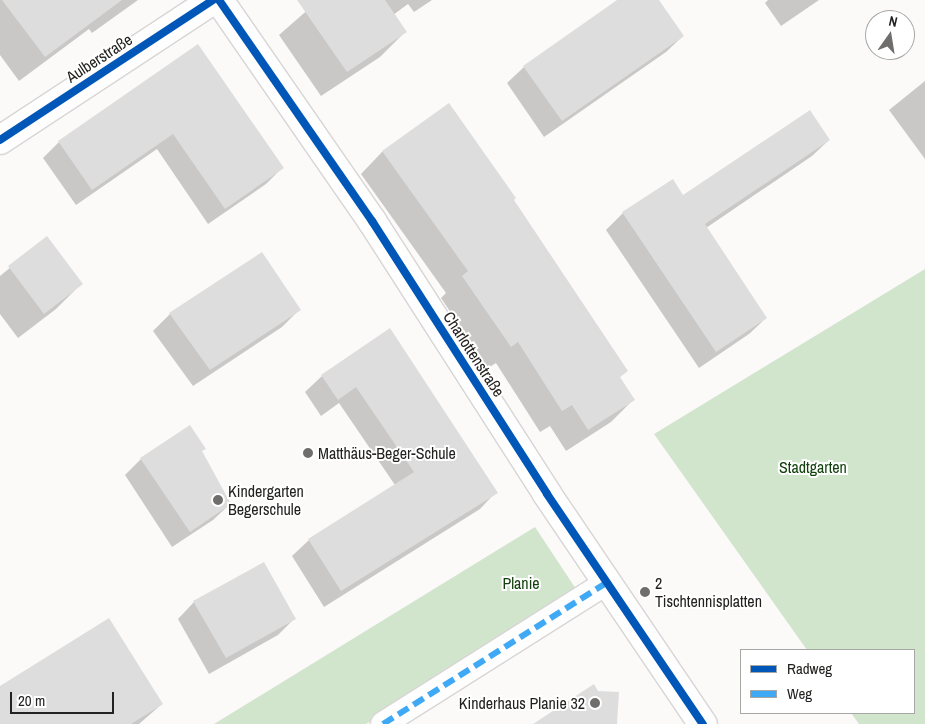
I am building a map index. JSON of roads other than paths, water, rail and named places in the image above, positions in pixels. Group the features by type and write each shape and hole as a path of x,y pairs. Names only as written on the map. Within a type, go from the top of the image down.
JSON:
{"street":[{"name":"Aulberstraße","path":"0,140 213,0"},
{"name":"Charlottenstraße","path":"220,0 372,221 547,494 703,724"},
{"path":"383,724 608,582"}],"place":[{"name":"Matthäus-Beger-Schule","path":"308,453"},
{"name":"Kindergarten Begerschule","path":"218,500"},
{"name":"2 Tischtennisplatten","path":"645,592"},
{"name":"Kinderhaus Planie 32","path":"595,703"}],"park label":[{"name":"Stadtgarten","path":"813,467"},
{"name":"Planie","path":"521,583"}]}
